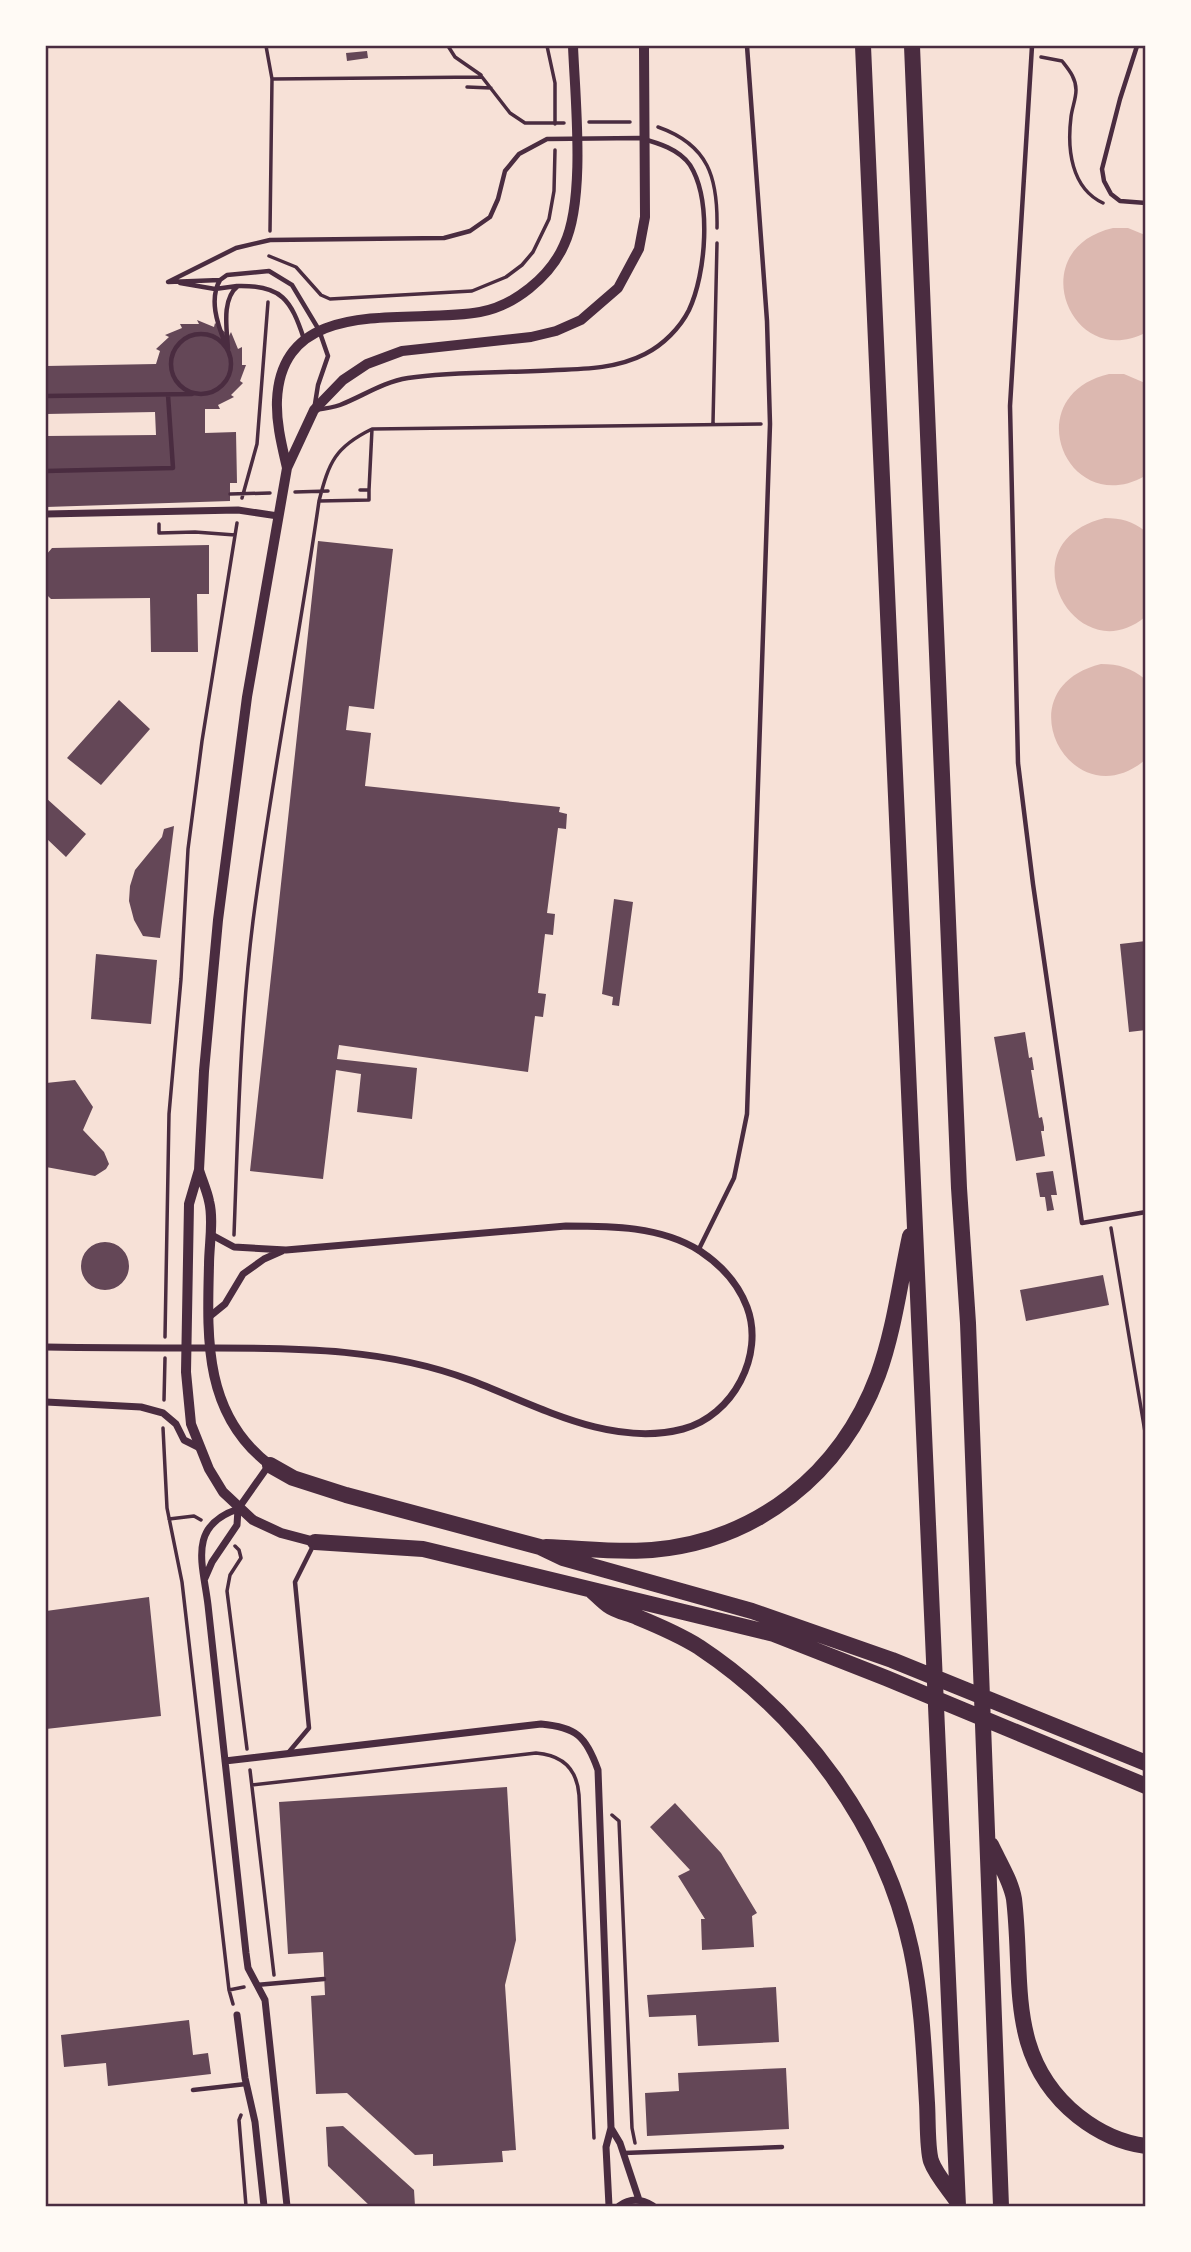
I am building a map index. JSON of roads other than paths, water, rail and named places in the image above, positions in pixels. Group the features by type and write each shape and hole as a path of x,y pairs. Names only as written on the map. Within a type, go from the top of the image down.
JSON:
{"highway":[{"path":"863,46 958,2205"},
{"path":"912,46 959,1188 968,1322 1001,2207"},
{"path":"540,1547 612,1551 652,1550 688,1544 722,1535 752,1522 805,1486 844,1442 878,1374 890,1334 914,1216"},
{"path":"270,1465 293,1478 346,1495 540,1547 563,1558 752,1611 892,1660 1146,1763"},
{"path":"315,1542 423,1549 774,1634 1146,1786"},
{"path":"592,1591 609,1606 666,1629 699,1647 737,1676 771,1706 806,1744 839,1787 869,1834 887,1872 912,1950 922,2011 931,2161 958,2205"},
{"path":"987,1835 1013,1896 1019,2004 1030,2050 1036,2063 1049,2087 1089,2125 1116,2138 1146,2146"}],"street":[{"path":"287,468 278,422 279,380 289,359 304,339 339,322 358,319 482,312 530,288 550,267 564,246 572,223 576,177 573,46"},
{"path":"315,1542 267,1528 253,1521 223,1492 209,1469 191,1424 186,1372 189,1204 199,1170 213,975 231,808 287,468 314,410 343,380 366,364 389,354 531,337 556,331 582,320 618,288 639,249 645,217 644,46"},
{"path":"46,514 238,510 278,516"},
{"path":"199,1170 210,1203 209,1317 212,1372 223,1407 234,1429 245,1444 270,1465 238,1508 223,1514 210,1526 201,1548 246,1953 248,1968 265,2000 288,2207"},
{"path":"46,1347 274,1348 355,1352 423,1365 468,1379 549,1412 637,1434 685,1429 718,1410 732,1396 741,1380 751,1345 748,1309 732,1280 717,1264 698,1251 680,1241 653,1233 600,1226 566,1226 286,1250 234,1247 210,1233"},
{"path":"209,1317 225,1304 243,1274 264,1259 286,1250"},
{"path":"46,1402 141,1407 163,1413 176,1424 184,1440 200,1448"},
{"path":"205,1578 212,1562 229,1541 237,1525 238,1508"},
{"path":"225,1761 541,1724 562,1726 579,1735 590,1749 598,1770 611,2128 606,2147 609,2207"},
{"path":"237,2015 246,2084 256,2122 264,2207"},
{"path":"611,2128 624,2153 639,2200"},
{"path":"619,2207 630,2200 639,2200 653,2207"}],"lane":[{"path":"698,1251 734,1178 747,1114 770,424 767,321 747,46"},
{"path":"1032,46 1010,406 1018,763 1082,1223 1146,1212"},
{"path":"1137,46 1102,169 1104,181 1111,194 1120,201 1146,203"},
{"path":"46,396 201,394 220,387 227,379 231,360 217,323 215,289 227,275 269,271 292,285 319,330 328,356 318,385 314,410 337,406 375,387 411,378 622,364 646,354 663,342 689,310 701,275 704,228 699,186 689,163 667,146 640,138 547,139 519,154 505,171 490,218 470,231 444,237 270,240 236,248 169,282"},
{"path":"169,282 220,280"},
{"path":"169,282 215,289 238,286 269,288 283,296 294,310 304,339"},
{"path":"228,350 227,306 231,291 238,286"},
{"path":"201,394 183,388 176,381 171,362 173,353 186,338 204,334 214,337 228,350"},
{"path":"46,471 173,468 168,394"},
{"path":"287,1754 309,1728 295,1582 315,1542"},
{"path":"256,1985 324,1979"},
{"path":"193,2090 246,2084"},
{"path":"624,2153 782,2147"}]}
